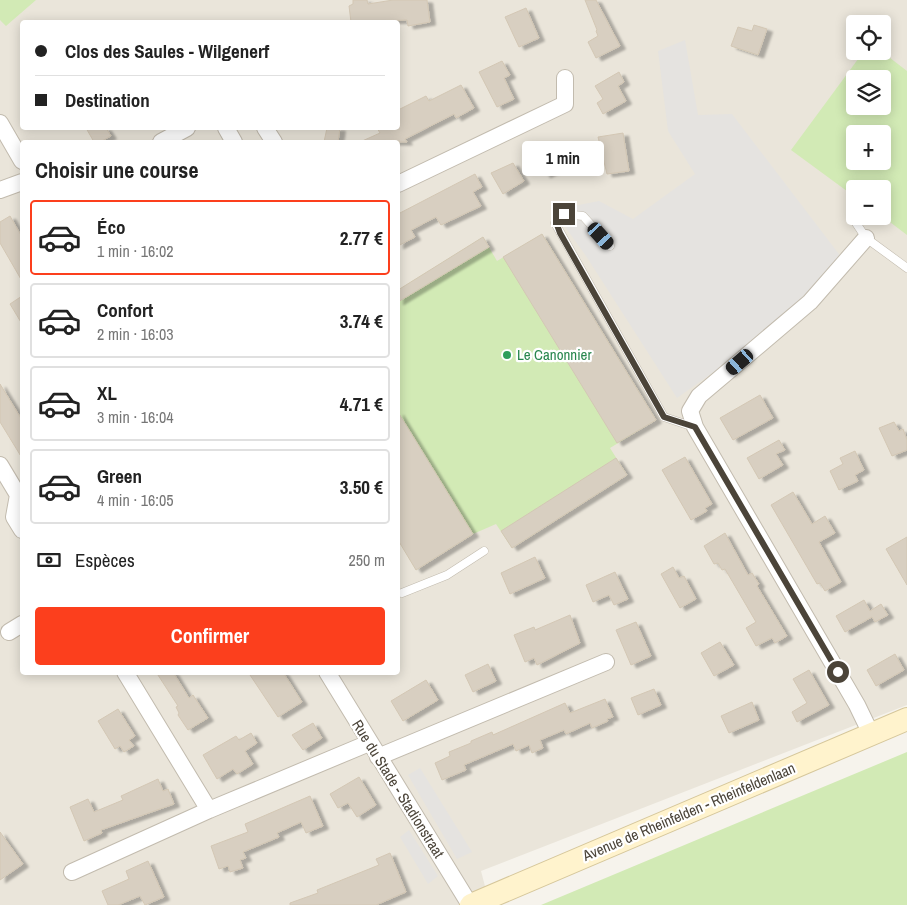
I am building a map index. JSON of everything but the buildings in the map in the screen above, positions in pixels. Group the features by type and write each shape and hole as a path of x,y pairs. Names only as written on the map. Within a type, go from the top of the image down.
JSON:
{"main road":[{"name":"Avenue de Rheinfelden - Rheinfeldenlaan","path":"470,905 907,719"}],"street":[{"path":"400,183 565,104 565,78"},
{"path":"0,123 20,158"},
{"path":"165,140 183,130"},
{"path":"0,190 20,183"},
{"path":"866,238 810,302 699,396 690,411 695,427 857,706 871,734"},
{"path":"0,465 18,495 14,517 20,527"},
{"path":"72,872 209,810 606,662"},
{"path":"127,675 209,810"},
{"name":"Rue du Stade - Stadionstraat","path":"329,675 373,750 470,905"}],"lane":[{"path":"610,246 583,216 564,214 556,222 664,417 695,427"},
{"path":"857,225 866,238 907,268"},
{"path":"400,593 447,575 484,551"}],"shaded area":[{"path":"0,0 907,0 907,705 481,871 490,905 0,905"},
{"path":"685,40 698,115 732,114 845,262 801,310 677,398 586,256 553,210 599,201 633,219 695,174 668,131 658,51"},
{"path":"420,768 472,852 457,859 408,775"},
{"path":"409,830 438,876 428,884 400,837"}],"green space":[{"path":"0,0 36,0 6,26 0,20"},
{"path":"891,59 907,71 907,235 891,223 891,180 846,180 846,190 791,150 846,75 846,115 891,115 891,70 850,70 857,60"},
{"name":"Le Canonnier","path":"542,234 656,420 610,448 627,475 512,548 496,524 473,534 416,570 400,543 400,289 483,237 497,261"},
{"path":"907,752 907,905 541,905"}],"place":[{"name":"Le Canonnier","path":"507,355"}],"route":[{"path":"564,214 556,222 560,233 664,417 695,427 838,672"}]}
